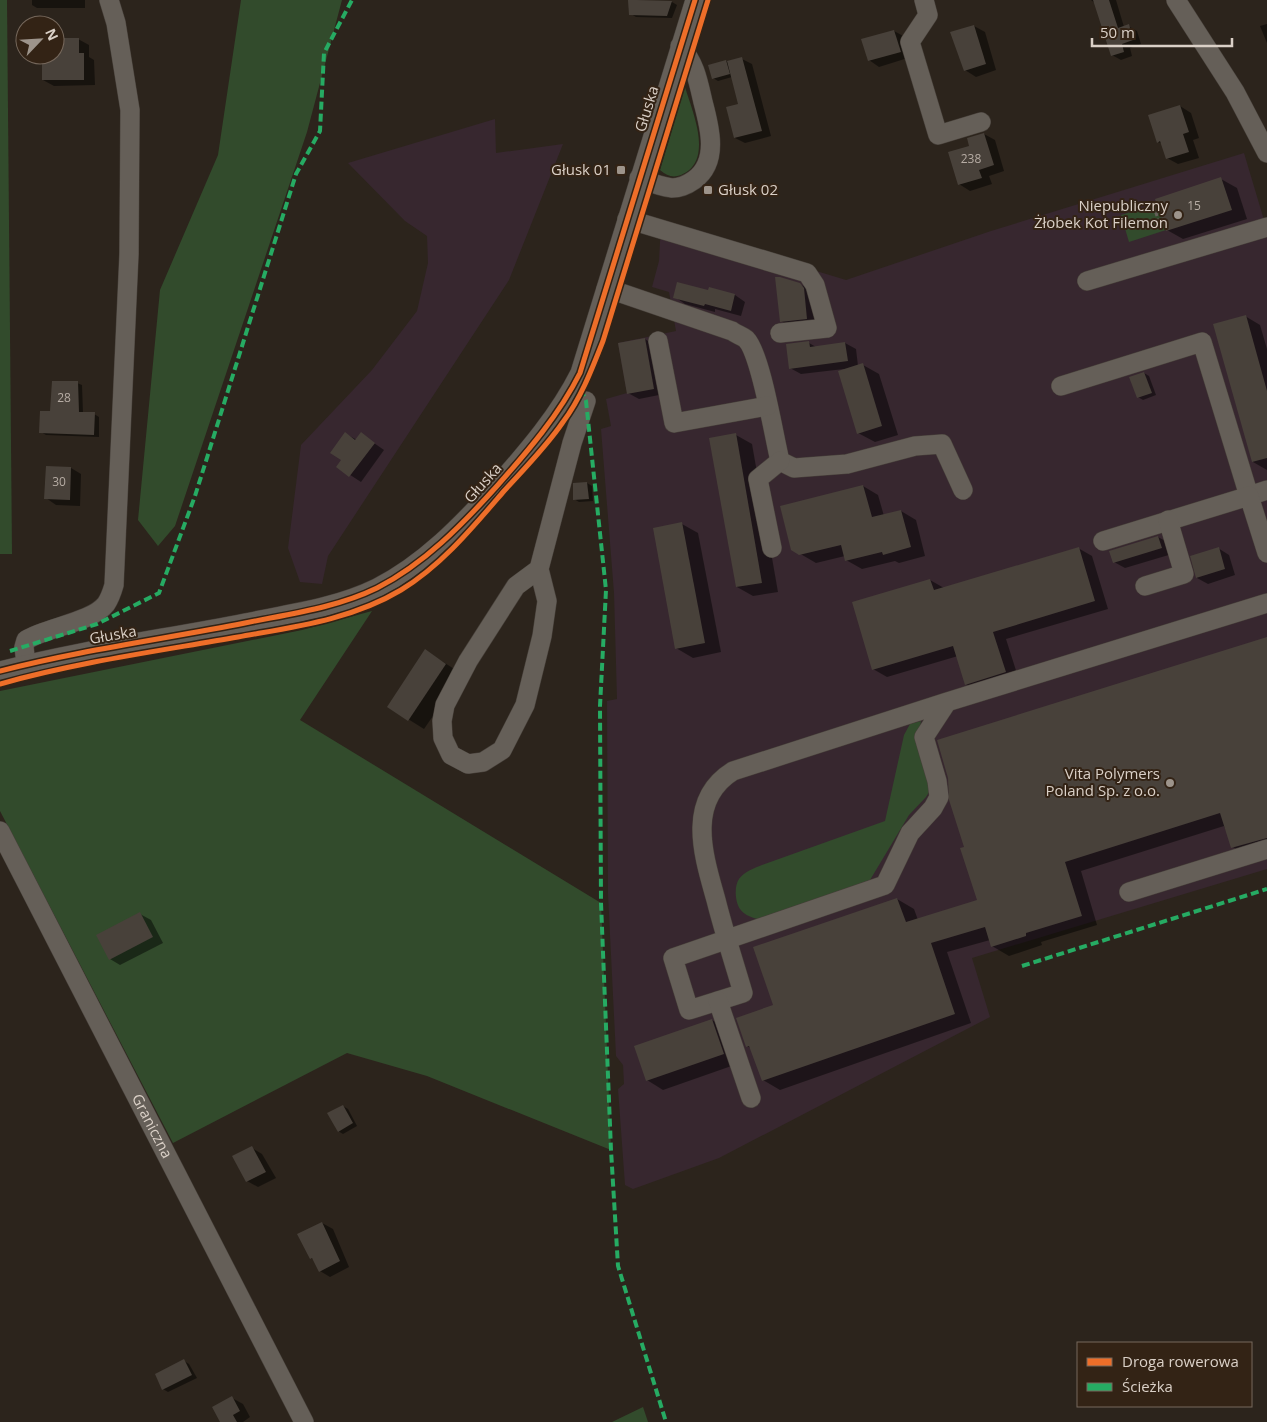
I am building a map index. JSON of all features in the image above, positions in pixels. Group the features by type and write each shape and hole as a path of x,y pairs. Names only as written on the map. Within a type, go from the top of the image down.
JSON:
{"street":[{"path":"26,664 24,647 26,640 48,629 97,612 111,596 114,585 129,254 130,110 116,23 109,0"},
{"name":"Głuska","path":"0,671 26,664 326,606 370,591 406,570 468,518 524,455 557,412 580,373 695,0"},
{"path":"924,0 928,15 910,42 938,135 981,122"},
{"path":"1176,0 1235,92 1267,153"},
{"path":"639,178 671,188 678,188 695,180 707,165 711,138 708,120 690,57 680,46"},
{"path":"627,219 807,273 815,285 828,328 780,333"},
{"path":"1087,281 1267,227"},
{"path":"606,289 732,331 746,340 755,356 780,461"},
{"path":"658,341 674,423 767,406"},
{"path":"1061,386 1202,342 1258,493 1267,553"},
{"path":"539,569 516,586 468,661 445,705 442,721 443,738 451,755 468,764 483,762 502,750 525,706 542,636 547,601 539,569 572,443 586,401"},
{"path":"780,461 794,468 847,464 915,446 942,444 963,490"},
{"path":"772,548 758,479 780,461"},
{"path":"1102,540 1258,493"},
{"path":"1145,586 1184,574 1168,520"},
{"path":"947,702 924,737 937,782 939,797 933,808 910,833 885,885 727,940 673,958 689,1010 743,993 727,940 703,852 701,836 705,806 712,791 718,782 732,771 947,702 1267,603"},
{"name":"Graniczna","path":"0,831 304,1422"},
{"path":"1128,892 1267,849"},
{"path":"718,1001 751,1098"}],"path":[{"path":"1159,209 1155,210 1160,226"}],"shaded area":[{"path":"495,119 496,153 563,144 509,280 328,556 322,584 300,582 288,548 301,445 372,370 417,311 428,263 427,236 405,221 348,163"},
{"name":"Vita Polymers Poland Sp. z o.o.","path":"1244,153 1267,230 1267,869 972,958 990,1017 719,1158 633,1189 625,1185 618,1089 624,1084 623,1065 616,1056 608,894 607,701 617,699 614,593 601,429 611,426 606,399 627,393 618,343 676,331 669,292 652,287 659,261 661,224 846,280 991,231"}],"green space":[{"path":"0,0 7,0 12,554 0,554"},
{"path":"241,0 342,0 307,132 175,526 158,546 138,520 160,290 218,155"},
{"path":"685,87 696,122 699,147 697,159 691,168 681,175 673,176 660,170"},
{"path":"1157,204 1166,230 1129,242 1121,215"},
{"path":"372,611 300,720 601,903 611,1150 427,1076 347,1053 173,1143 0,811 0,691 302,630"},
{"path":"921,721 919,732 931,789 909,815 870,880 757,919 748,916 742,911 738,906 736,890 737,882 746,872 885,821 904,735 910,724"},
{"path":"643,1407 648,1422 612,1422"}],"building":[{"path":"628,0 672,1 667,16 629,15"},
{"path":"1093,0 1109,0 1118,28 1129,24 1133,40 1122,44 1124,52 1111,56"},
{"path":"974,25 986,64 964,71 950,32"},
{"path":"894,30 901,52 868,61 861,39"},
{"path":"65,38 79,38 79,53 84,53 84,80 42,80 42,65 65,65"},
{"path":"742,57 762,131 734,138 726,107 738,104 727,61"},
{"path":"726,60 730,74 712,79 708,65"},
{"path":"1180,105 1189,132 1183,134 1189,152 1166,159 1160,141 1157,143 1148,115"},
{"path":"984,133 994,165 979,170 982,178 958,185 948,152 969,146 967,138"},
{"path":"1221,177 1232,210 1166,231 1155,199"},
{"path":"775,277 800,283 804,288 807,319 780,322"},
{"path":"677,282 708,290 709,287 735,294 731,311 673,298"},
{"path":"1246,315 1267,391 1267,458 1252,462 1213,324"},
{"path":"645,338 654,389 627,394 618,343"},
{"path":"809,341 810,347 845,342 848,361 789,369 786,344"},
{"path":"863,363 882,426 857,434 838,371"},
{"path":"1144,372 1152,393 1137,398 1129,377"},
{"path":"52,381 78,381 79,412 95,412 94,435 39,433 40,411 50,411"},
{"path":"345,432 355,440 361,432 375,443 349,477 336,467 341,460 330,453"},
{"path":"736,433 762,583 736,587 709,438"},
{"path":"46,466 71,467 70,500 44,499"},
{"path":"587,482 589,499 573,500 573,483"},
{"path":"863,485 872,517 901,510 911,547 883,555 882,552 845,561 841,545 799,555 791,550 780,506"},
{"path":"682,522 705,643 675,649 653,528"},
{"path":"1158,536 1162,548 1113,563 1109,551"},
{"path":"1079,547 1095,601 993,632 1006,672 965,685 953,646 872,670 852,602 930,579 934,590"},
{"path":"1219,547 1225,569 1196,578 1190,556"},
{"path":"1267,637 1267,838 1231,848 1220,813 1065,862 1082,916 1026,933 1026,936 991,947 985,927 931,943 955,1014 762,1081 749,1046 746,1047 736,1018 773,1005 753,947 897,898 906,922 977,900 960,848 964,847 949,800 948,778 937,740"},
{"path":"425,649 446,664 408,721 387,707"},
{"path":"140,912 153,937 109,960 96,935"},
{"path":"712,1019 724,1054 646,1081 634,1046"},
{"path":"343,1105 353,1123 338,1132 327,1113"},
{"path":"252,1146 266,1172 246,1182 232,1156"},
{"path":"322,1222 340,1261 319,1272 297,1234"},
{"path":"184,1359 192,1375 162,1390 155,1374"},
{"path":"232,1396 240,1411 233,1415 237,1422 220,1422 212,1407"}],"marked path":[{"path":"10,651 97,624 159,593 195,496 296,174 320,131 324,53 352,0"},
{"path":"581,389 586,401 606,590 600,706 601,903 611,1150 618,1266 666,1422"},
{"path":"1022,966 1267,889"}],"cycle path":[{"path":"0,671 92,651 295,613 345,601 377,588 394,578 442,543 497,486 531,446 553,418 580,373 695,0"},
{"path":"0,684 89,663 280,630 362,609 401,590 416,580 469,532 535,458 569,413 586,383 603,341 708,0"}],"place":[{"name":"Głusk 01","path":"621,170"},
{"name":"Głusk 02","path":"708,190"},
{"name":"Niepubliczny Żłobek Kot Filemon","path":"1178,215"},
{"name":"Vita Polymers Poland Sp. z o.o.","path":"1170,783"}]}
